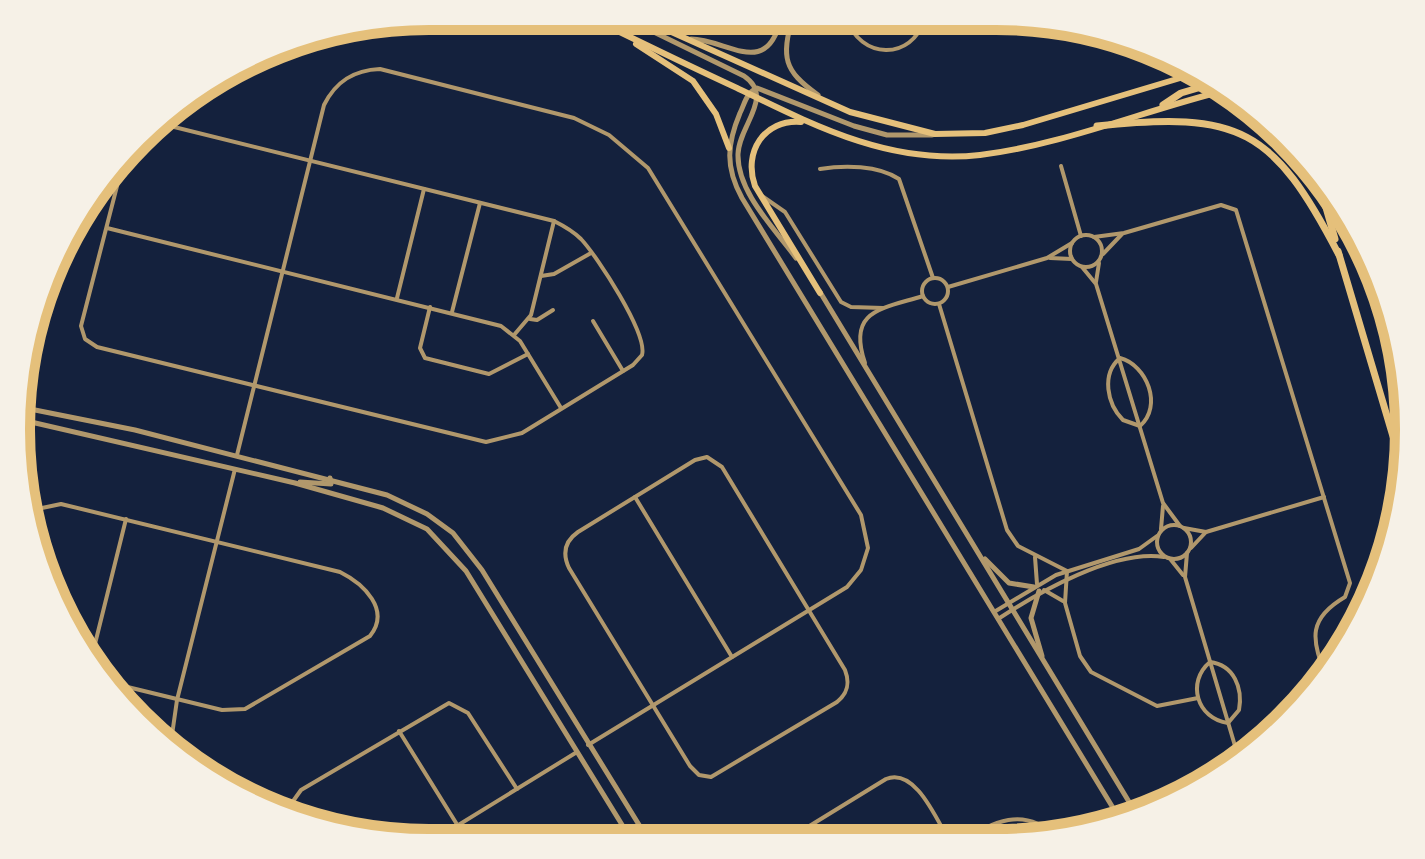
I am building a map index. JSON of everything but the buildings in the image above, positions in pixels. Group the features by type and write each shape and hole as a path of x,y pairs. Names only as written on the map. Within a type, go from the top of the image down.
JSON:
{"highway":[{"path":"1163,105 1181,93 1201,87"},
{"path":"1097,126 1186,120 1226,128 1250,139 1276,158 1302,186 1339,255"},
{"path":"1325,203 1395,442"}],"main road":[{"path":"615,30 805,122 868,145 936,157 1005,151 1211,94"},
{"path":"669,30 825,101 883,123 935,134 985,133 1023,125 1183,77"},
{"path":"627,36 693,81 716,114 729,148"},
{"path":"805,122 789,122 774,127 755,147 752,176 820,293"}],"street":[{"path":"650,30 744,76 757,88 876,132 906,138 935,134"},
{"path":"691,39 707,41 738,53 755,52 774,38 777,30"},
{"path":"789,30 785,48 790,69 798,80 825,101"},
{"path":"854,30 863,44 883,51 894,50 913,40 918,30"},
{"path":"237,455 324,105 332,90 359,72 380,69 574,118 609,135 639,159 656,179 861,515 868,548 861,570 847,587 588,745"},
{"path":"757,88 748,94 729,148 732,176 742,198 1115,811"},
{"path":"757,88 759,99 740,144 741,174 755,200 820,293 1131,805"},
{"path":"119,178 81,326 85,339 97,347 486,442 514,437 633,365 642,355 644,341 591,253 572,231 554,221 170,126"},
{"path":"1061,166 1081,236"},
{"path":"820,169 850,167 889,173 899,179 933,278"},
{"path":"397,298 424,189"},
{"path":"761,196 785,212 841,302 851,307 883,308 923,296"},
{"path":"452,312 480,203"},
{"path":"948,287 1047,258 1081,236 1124,233 1221,205 1236,210 1350,583 1345,597 1325,608 1318,618 1318,646 1322,660"},
{"path":"514,335 529,318 554,221"},
{"path":"107,228 501,326 514,335 528,354 561,408"},
{"path":"1082,267 1092,267 1124,233"},
{"path":"1094,237 1101,244 1096,284"},
{"path":"1072,243 1072,259"},
{"path":"541,276 554,274 591,253"},
{"path":"1047,258 1072,259 1096,284 1163,503 1191,540 1185,577 1236,748"},
{"path":"933,278 942,279 948,287 947,297 939,304 930,303 923,296 923,287 933,278"},
{"path":"939,304 1007,530 1015,543 1067,571 1069,578 1065,603 1080,656 1096,676 1157,706 1198,698"},
{"path":"430,307 420,348 425,358 489,374 528,354"},
{"path":"866,369 857,339 859,329 883,308"},
{"path":"529,318 537,320 553,310"},
{"path":"593,321 623,371"},
{"path":"1120,358 1135,365 1149,387 1150,411 1140,426"},
{"path":"1120,358 1108,376 1110,398 1123,420 1140,426"},
{"path":"31,409 330,478 414,506 453,533 482,570 641,829"},
{"path":"30,422 295,483 396,513 434,534 461,563 625,829"},
{"path":"701,458 713,459 722,467 845,670 848,682 845,694 722,773 705,777 694,771 566,562 568,541 635,497 701,458"},
{"path":"172,735 177,700 235,469"},
{"path":"295,483 327,486 332,482 330,478"},
{"path":"635,497 732,657"},
{"path":"998,619 1011,606 1067,571 1139,549 1169,525 1206,532 1324,497"},
{"path":"1163,503 1157,545 1185,577"},
{"path":"39,512 42,508 55,504 126,518 340,572 358,583 377,607 378,623 370,636 245,709 222,710 124,686"},
{"path":"94,646 126,518"},
{"path":"1038,588 1137,557 1167,558 1189,551 1206,532"},
{"path":"976,548 1009,583 1055,594 1065,603"},
{"path":"1034,555 1038,588 1031,618 1042,657"},
{"path":"994,612 1011,606"},
{"path":"503,631 512,626 535,657"},
{"path":"1210,662 1198,678 1198,698 1206,714 1228,723"},
{"path":"1210,662 1228,668 1238,685 1239,710 1228,723"},
{"path":"291,804 296,794 443,704 460,705 468,713 517,789"},
{"path":"399,731 458,826"},
{"path":"453,829 577,752"},
{"path":"805,829 886,779 899,776 911,782 942,829"},
{"path":"982,829 1009,818 1029,820 1040,827"}]}
